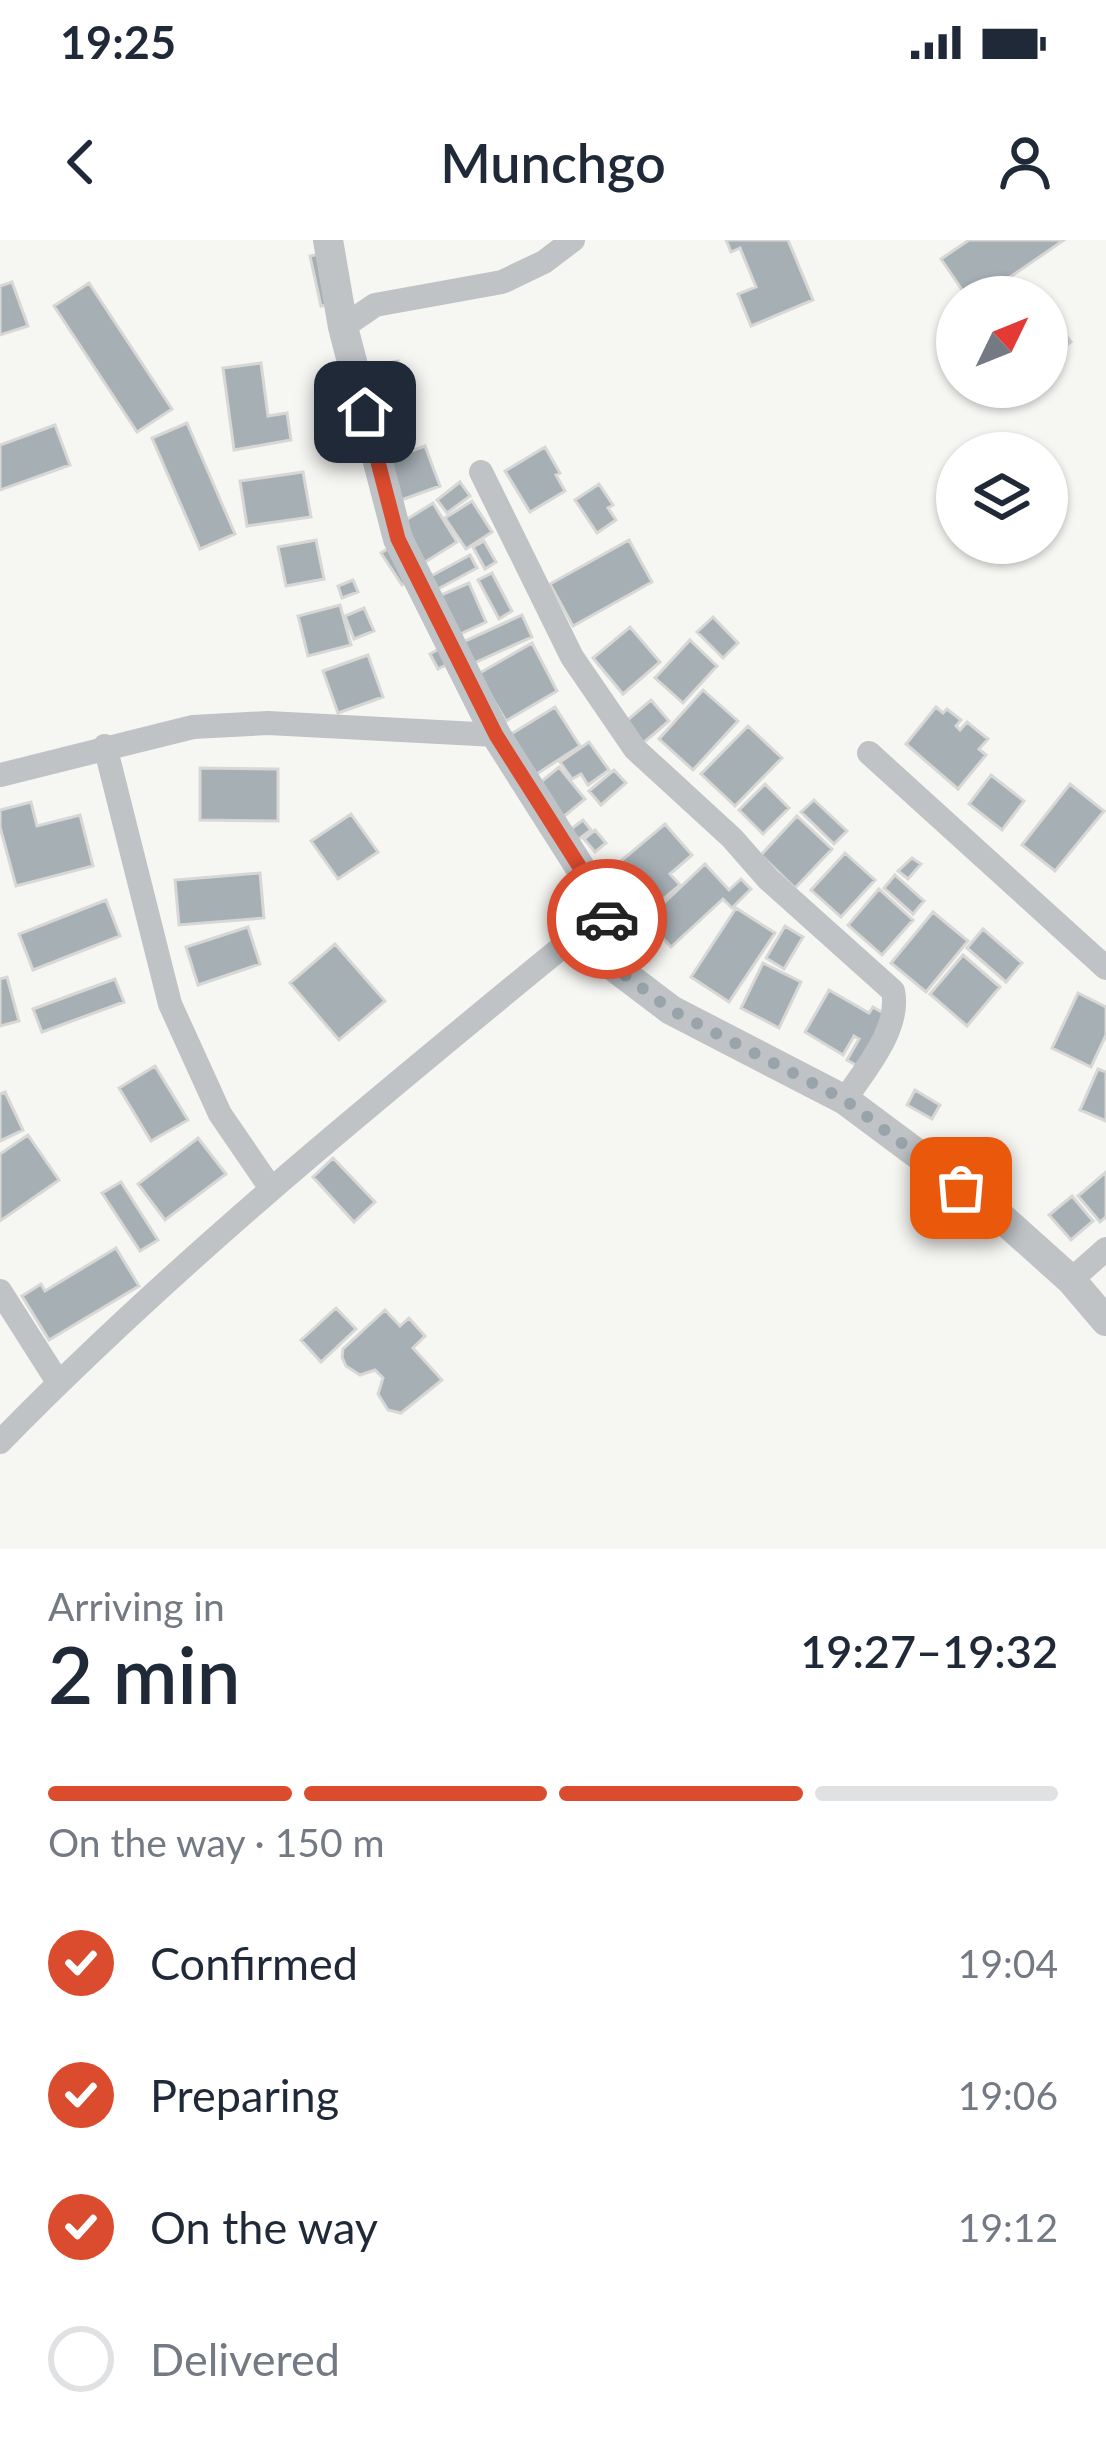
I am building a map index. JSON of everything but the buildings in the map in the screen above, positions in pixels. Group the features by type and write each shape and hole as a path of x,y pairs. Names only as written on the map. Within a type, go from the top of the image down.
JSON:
{"street":[{"path":"328,240 343,327 398,539 496,735 607,910 609,963 671,1010 845,1100 994,1211 1071,1280 1106,1322"},
{"path":"343,327 375,305 502,282 544,262 572,240"},
{"path":"481,472 572,657 635,749 732,838 767,879 892,991 896,1006 887,1032 845,1100"},
{"path":"0,775 193,727 268,723 496,735"},
{"path":"105,746 170,1004 220,1114 270,1187"},
{"path":"869,753 1106,968"},
{"path":"0,1442 58,1382 270,1187 607,910"},
{"path":"1071,1280 1106,1249"},
{"path":"0,1291 58,1382"}],"way so far":[{"path":"607,919 609,963 671,1010 845,1100 961,1188"}],"route":[{"path":"365,412 398,539 496,735 607,910 607,919"}]}
